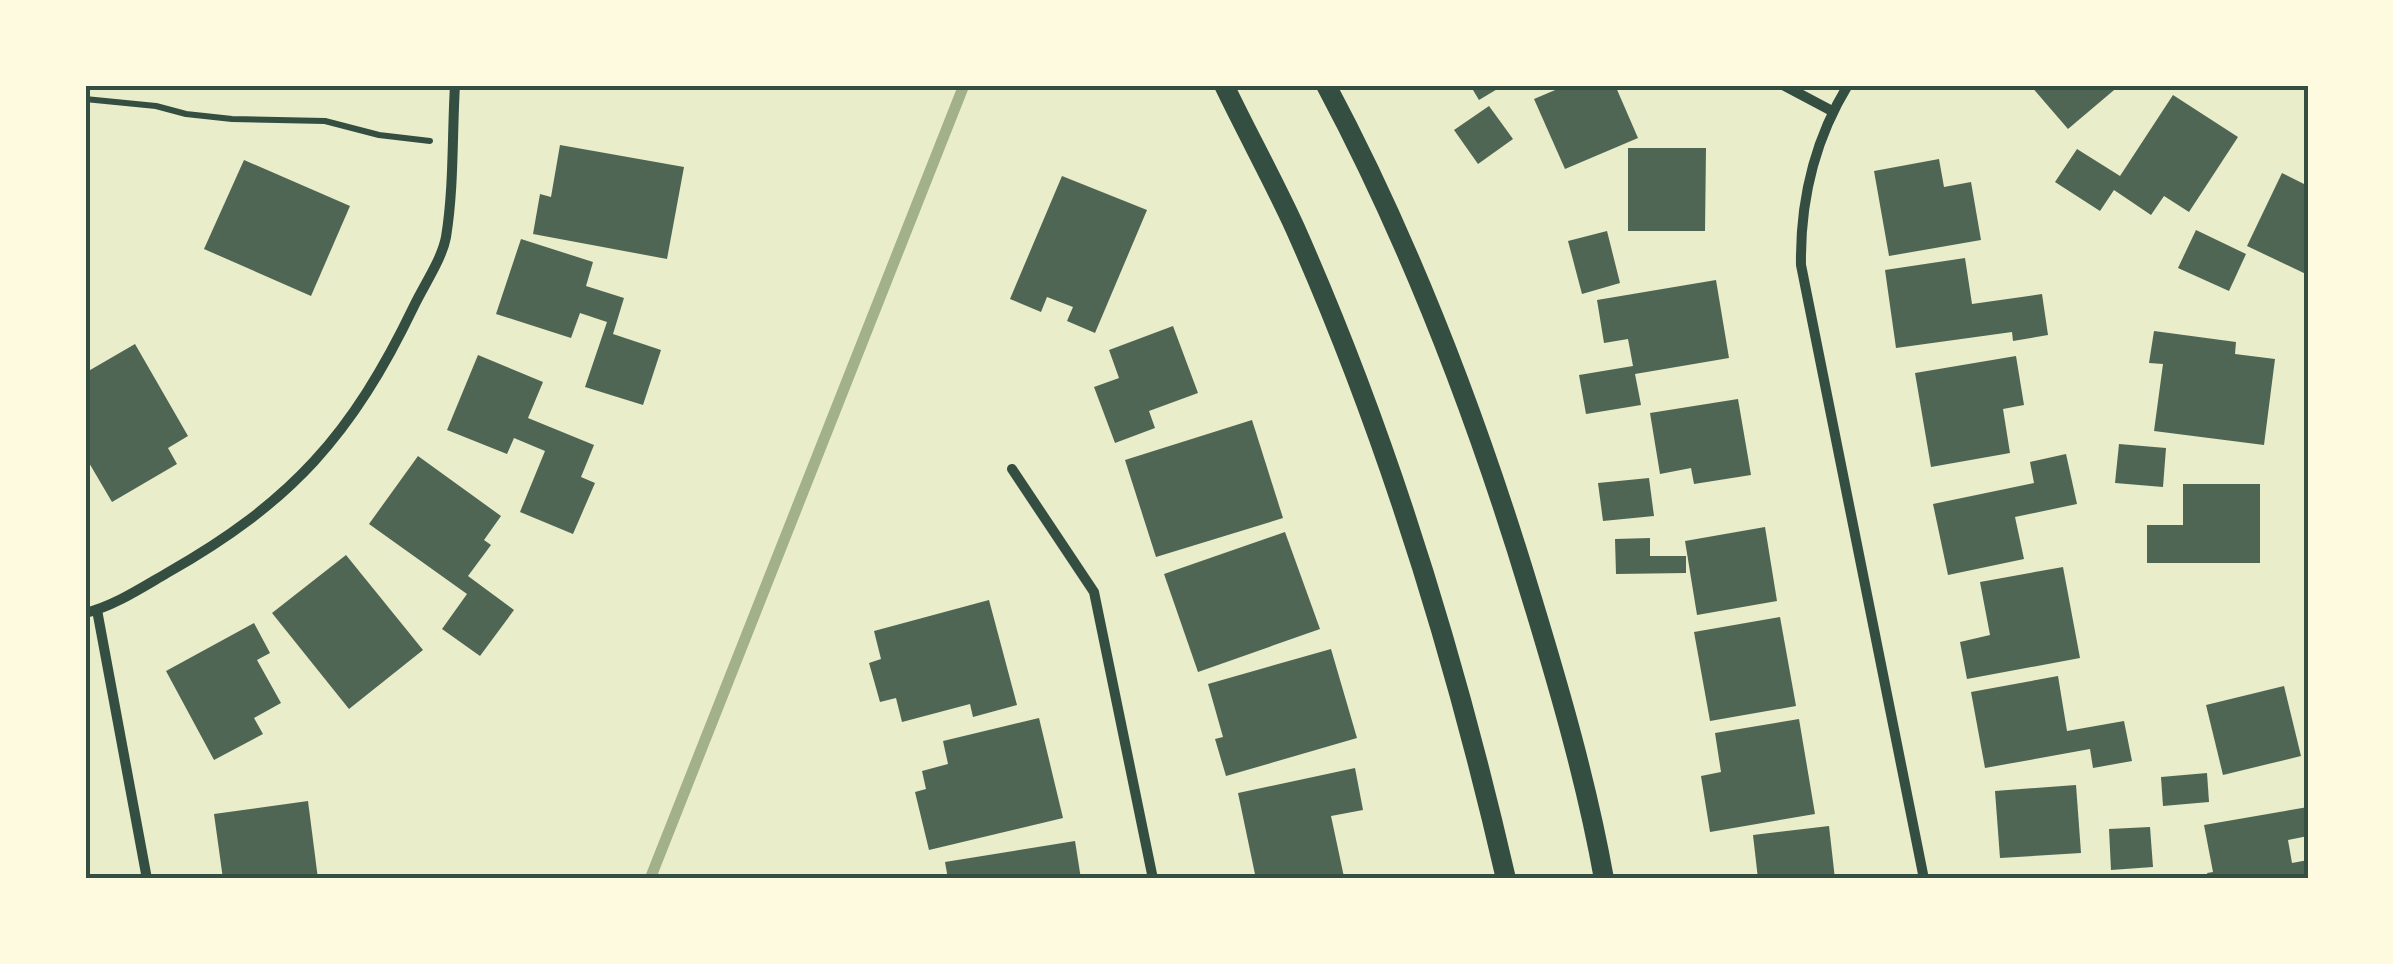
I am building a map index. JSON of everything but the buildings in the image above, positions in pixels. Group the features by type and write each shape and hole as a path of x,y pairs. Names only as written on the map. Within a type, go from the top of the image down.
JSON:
{"main road":[{"path":"1224,85 1295,228 1368,407 1436,607 1478,758 1506,879"},
{"path":"1326,85 1397,232 1500,490 1560,689 1604,879"}],"street":[{"path":"147,879 91,611 191,560 276,502 353,417 386,364 446,240 456,85"},
{"path":"1784,85 1832,111"},
{"path":"1848,85 1832,111 1810,179 1801,236 1802,264 1924,879"},
{"path":"1012,469 1094,592 1153,879"}],"path":[{"path":"85,99 156,106 232,120 325,121 379,134 451,143"}],"waterway":[{"path":"650,879 964,85"}]}
